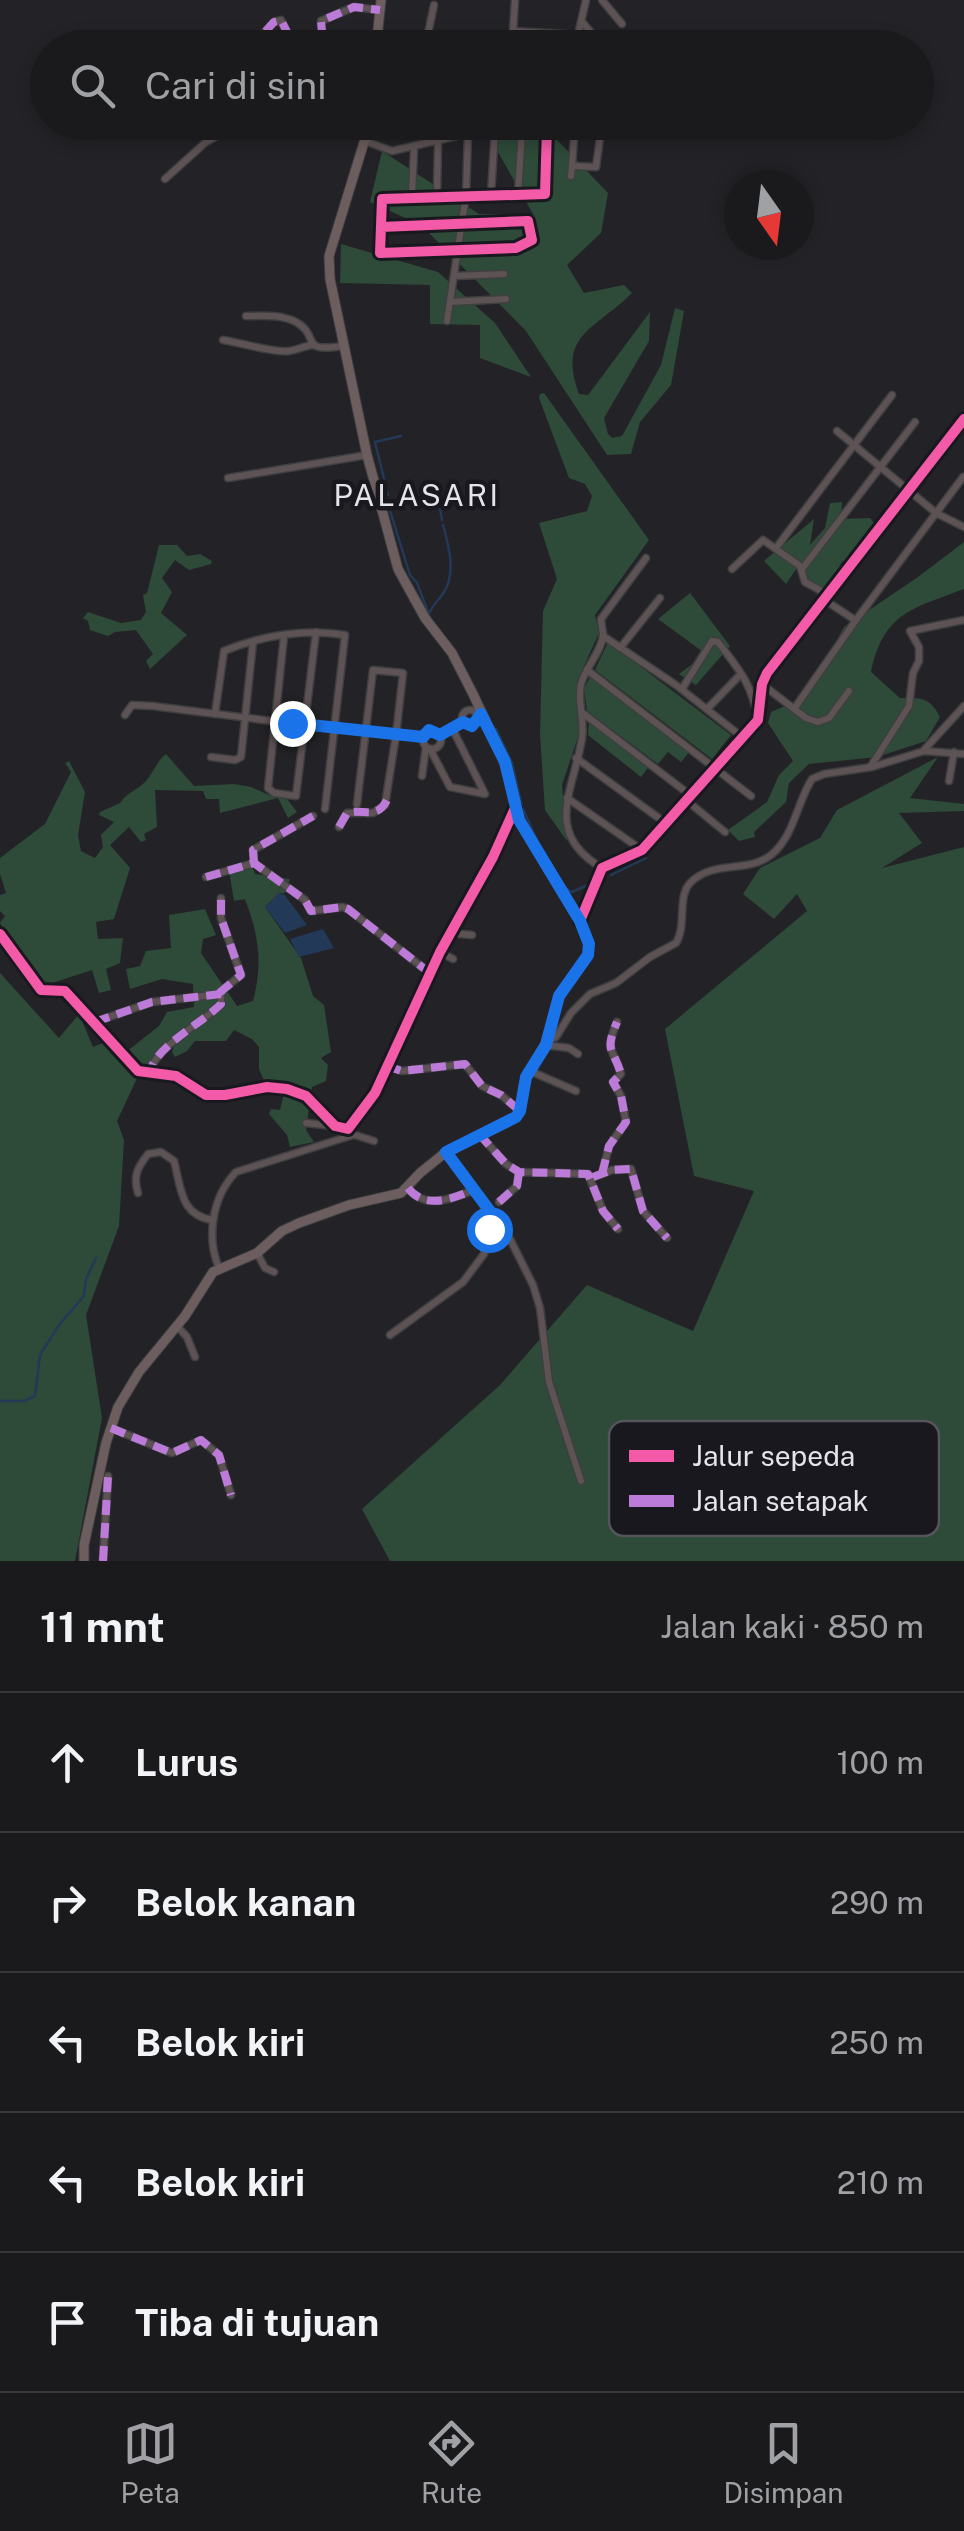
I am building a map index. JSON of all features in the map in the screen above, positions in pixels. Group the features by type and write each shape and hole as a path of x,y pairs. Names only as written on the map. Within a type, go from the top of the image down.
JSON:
{"main road":[{"path":"378,30 380,5"},
{"path":"84,1561 84,1546 118,1407 201,1286 219,1268 257,1252 299,1222 401,1193 446,1152 509,1121 520,1111 530,1071 546,1043 559,996 588,955 589,944 580,921 524,830 505,762 452,653 398,569 342,346 330,279 329,256 364,141"}],"street":[{"path":"513,30 515,0"},
{"path":"580,30 586,0"},
{"path":"602,0 622,24"},
{"path":"322,30 320,21 354,8 380,5"},
{"path":"429,30 434,5"},
{"path":"267,30 281,20 287,30"},
{"path":"582,22 589,30"},
{"path":"164,179 210,140"},
{"path":"364,141 392,152 442,140"},
{"path":"447,321 466,195 468,140"},
{"path":"491,194 494,140"},
{"path":"518,194 521,140"},
{"path":"381,227 528,221 532,240 516,248 380,252 382,199 546,194 546,140"},
{"path":"571,176 574,140"},
{"path":"572,166 596,167 602,140"},
{"path":"437,195 438,141"},
{"path":"412,197 414,149"},
{"path":"454,276 504,274"},
{"path":"450,302 506,299"},
{"path":"246,316 273,316 295,322 321,349 342,346"},
{"path":"223,340 237,346 259,345 284,351 313,345"},
{"path":"776,548 892,395"},
{"path":"580,921 602,868 642,850 758,720 762,684 825,596 964,419"},
{"path":"802,568 915,422"},
{"path":"837,431 936,513 964,527"},
{"path":"228,478 368,454"},
{"path":"794,709 963,478"},
{"path":"732,569 760,540 802,568 804,580 856,620"},
{"path":"602,868 582,856 573,844 566,798 583,735 581,685 603,636 601,619 646,558"},
{"path":"620,648 660,598"},
{"path":"870,768 909,706 913,673 919,661 919,646 910,631 964,620"},
{"path":"284,635 268,788 274,793 296,796 316,632"},
{"path":"216,714 221,656 231,648 284,635 316,632 346,636 325,809"},
{"path":"603,636 742,737"},
{"path":"682,690 712,641 718,642 744,674 758,720"},
{"path":"211,757 240,757 253,642"},
{"path":"339,827 348,813 373,814 385,805 404,674 373,670 357,804"},
{"path":"587,670 751,796"},
{"path":"707,709 739,676"},
{"path":"762,684 811,720 825,721 849,691"},
{"path":"125,715 132,706 396,735 423,737 432,730 440,735"},
{"path":"924,751 964,706"},
{"path":"440,735 463,722 467,711 479,714"},
{"path":"583,714 724,832"},
{"path":"423,737 450,787 485,794 452,728"},
{"path":"428,748 439,746 440,735"},
{"path":"422,776 428,748"},
{"path":"546,1043 556,1037 571,1013 590,994 616,983 676,943 688,884 713,868 754,863 776,851 812,779 870,768 924,751 964,754"},
{"path":"949,782 954,752"},
{"path":"576,758 666,824"},
{"path":"566,798 642,850"},
{"path":"219,1268 213,1253 213,1220 224,1184 236,1172 350,1132 374,1093 440,952 493,858 515,808"},
{"path":"314,816 253,850 254,863 305,900 311,911 343,907 431,974"},
{"path":"206,877 254,863"},
{"path":"95,1022 152,1002 219,993 241,974 221,918 221,898"},
{"path":"450,933 472,935"},
{"path":"0,934 40,990 64,990 133,1067 149,1074 180,1078 206,1094 225,1095 268,1087 297,1092 336,1126"},
{"path":"440,952 453,959"},
{"path":"149,1074 151,1064 166,1046 205,1020 221,1004 223,997 219,993"},
{"path":"602,1174 609,1146 626,1122 621,1096 612,1082 621,1074 612,1059 609,1040 617,1022"},
{"path":"546,1043 578,1054"},
{"path":"386,1066 402,1071 465,1064 475,1080 520,1111"},
{"path":"530,1071 576,1091"},
{"path":"306,1122 336,1126 374,1141"},
{"path":"479,1134 506,1164 519,1172 586,1172 603,1211 618,1229"},
{"path":"138,1193 134,1179 137,1167 148,1154 161,1152 174,1161 180,1192 190,1210 200,1219 213,1220"},
{"path":"446,1152 509,1236 533,1285 550,1382 581,1481"},
{"path":"591,1178 631,1169 643,1211 667,1238"},
{"path":"500,1202 517,1186 519,1172"},
{"path":"408,1188 427,1202 474,1190"},
{"path":"390,1335 463,1282 484,1254 495,1218"},
{"path":"257,1252 265,1268 274,1272"},
{"path":"177,1326 196,1357"},
{"path":"111,1428 172,1453 201,1440 220,1455 232,1496"},
{"path":"103,1561 108,1476"}],"green space":[{"path":"498,140 557,140 608,193 601,233 567,265 584,293 624,285 632,293 593,325 576,345 573,374 579,394 588,395 650,312 649,341 604,418 612,438 622,436 661,365 675,308 684,311 671,385 640,422 631,454 607,455 526,331 421,225 370,202 382,151 479,214 533,214 498,152"},
{"path":"341,244 438,272 495,323 531,377 480,358 480,325 430,324 430,285 340,283"},
{"path":"544,393 649,540 595,615 599,633 577,681 579,734 562,785 567,841 545,810 540,735 543,611 557,579 539,523 587,511 592,496 585,484 569,478 539,398"},
{"path":"842,502 841,519 870,518 881,532 841,563 836,580 818,596 799,565 786,584 764,561 814,519 810,545 825,528 830,503"},
{"path":"964,542 964,589 915,608 892,625 871,672 900,698 923,700 936,710 940,717 926,741 877,757 809,764 789,783 786,802 754,832 755,837 739,841 728,830 767,802 779,775 793,761 768,723 771,712 801,699 844,627"},
{"path":"159,545 177,545 187,556 200,554 212,561 189,570 175,560 162,578 172,592 161,613 187,635 150,669 146,661 153,654 136,630 108,636 90,630 83,618 88,612 121,623 141,620 146,612 143,595 147,593"},
{"path":"690,593 730,646 696,685 679,674 706,654 658,619"},
{"path":"608,642 731,735 712,759 595,670"},
{"path":"591,675 690,751 681,762 668,752 658,764 587,711 584,689"},
{"path":"589,720 650,765 641,777 588,735"},
{"path":"166,754 194,786 234,784 271,796 284,795 297,812 288,818 278,798 220,813 219,799 206,799 203,791 155,790 157,827 144,834 146,840 141,842 129,827 110,845 130,868 114,919 96,922 98,939 123,938 120,963 106,969 111,990 99,993 92,970 40,987 0,923 5,916 0,911 0,895 6,893 0,858 45,824 71,772 65,763 69,761 85,792 78,835 81,851 95,858 103,847 101,835 114,822 99,815 100,812 120,803 143,784"},
{"path":"938,757 910,798 964,804 964,811 899,813 922,843 882,868 964,847 964,1561 390,1561 362,1509 500,1385 587,1285 693,1331 754,1191 694,1176 665,1029 807,911 797,894 774,919 743,894 760,868 820,838 837,810"},
{"path":"250,861 255,874 290,879 285,893 279,893 265,907 301,958 313,996 324,1005 331,1052 321,1058 328,1065 326,1081 312,1087 306,1130 314,1142 290,1147 287,1135 269,1114 271,1109 280,1110 284,1093 264,1088 259,1047 234,1030 226,1041 195,1041 175,1057 175,1044 169,1042 140,1072 117,1121 124,1140 119,1226 86,1315 102,1418 75,1561 0,1561 0,973 59,1038 79,1014 93,1047 108,1041 121,1056 159,1026 167,1012 194,1007 193,984 162,979 130,989 126,969 140,966 146,951 171,948 169,915 205,909 216,935 203,939 201,953 237,1006 253,1001 259,962 254,925 245,899 234,901 229,870"}],"water":[{"path":"279,893 284,894 307,925 285,933 265,907"},
{"path":"323,929 334,948 299,957 290,939"}],"waterway":[{"path":"388,495 375,442 401,436"},
{"path":"438,496 442,520"},
{"path":"387,501 410,575 431,620"},
{"path":"430,612 449,579 443,525"},
{"path":"496,729 512,763 522,807 540,847"},
{"path":"611,875 646,858"},
{"path":"565,888 572,892 590,884"},
{"path":"0,1401 24,1401 35,1396 40,1355 84,1296 86,1279 96,1258"}],"marked path":[{"path":"322,30 321,21 354,7 380,10"},
{"path":"267,30 281,20 286,30"},
{"path":"339,827 347,813 374,812 387,800"},
{"path":"254,863 253,850 313,816"},
{"path":"206,877 254,863 305,900 311,911 348,909 431,974"},
{"path":"219,993 241,975 221,918 221,898"},
{"path":"95,1022 152,1002 221,994 221,1004 169,1045 149,1074"},
{"path":"602,1174 609,1146 626,1122 621,1096 613,1082 621,1074 610,1045 617,1022"},
{"path":"386,1066 402,1071 465,1064 482,1086 520,1111"},
{"path":"479,1134 506,1164 519,1172 588,1174 603,1211 618,1229"},
{"path":"593,1177 631,1169 643,1211 667,1238"},
{"path":"499,1202 517,1186 519,1172"},
{"path":"408,1188 430,1201 474,1190"},
{"path":"111,1428 172,1453 201,1440 219,1455 231,1495"},
{"path":"103,1561 108,1476"}],"cycle path":[{"path":"381,227 528,221 532,240 516,248 380,253 382,199 545,194 547,140"},
{"path":"580,921 602,868 642,850 758,720 767,673 964,419"},
{"path":"0,934 41,990 65,991 138,1071 176,1076 206,1095 267,1087 287,1089 306,1096 335,1126 348,1129 375,1093 440,952 493,857 515,808"}],"district":[{"name":"PALASARI","path":"417,495"}],"route":[{"path":"292,723 423,737 429,730 440,735 463,722 472,726 481,714 505,762 519,820 585,932 588,955 559,996 546,1045 526,1077 520,1111 509,1121 446,1152 495,1218 489,1229"}]}
